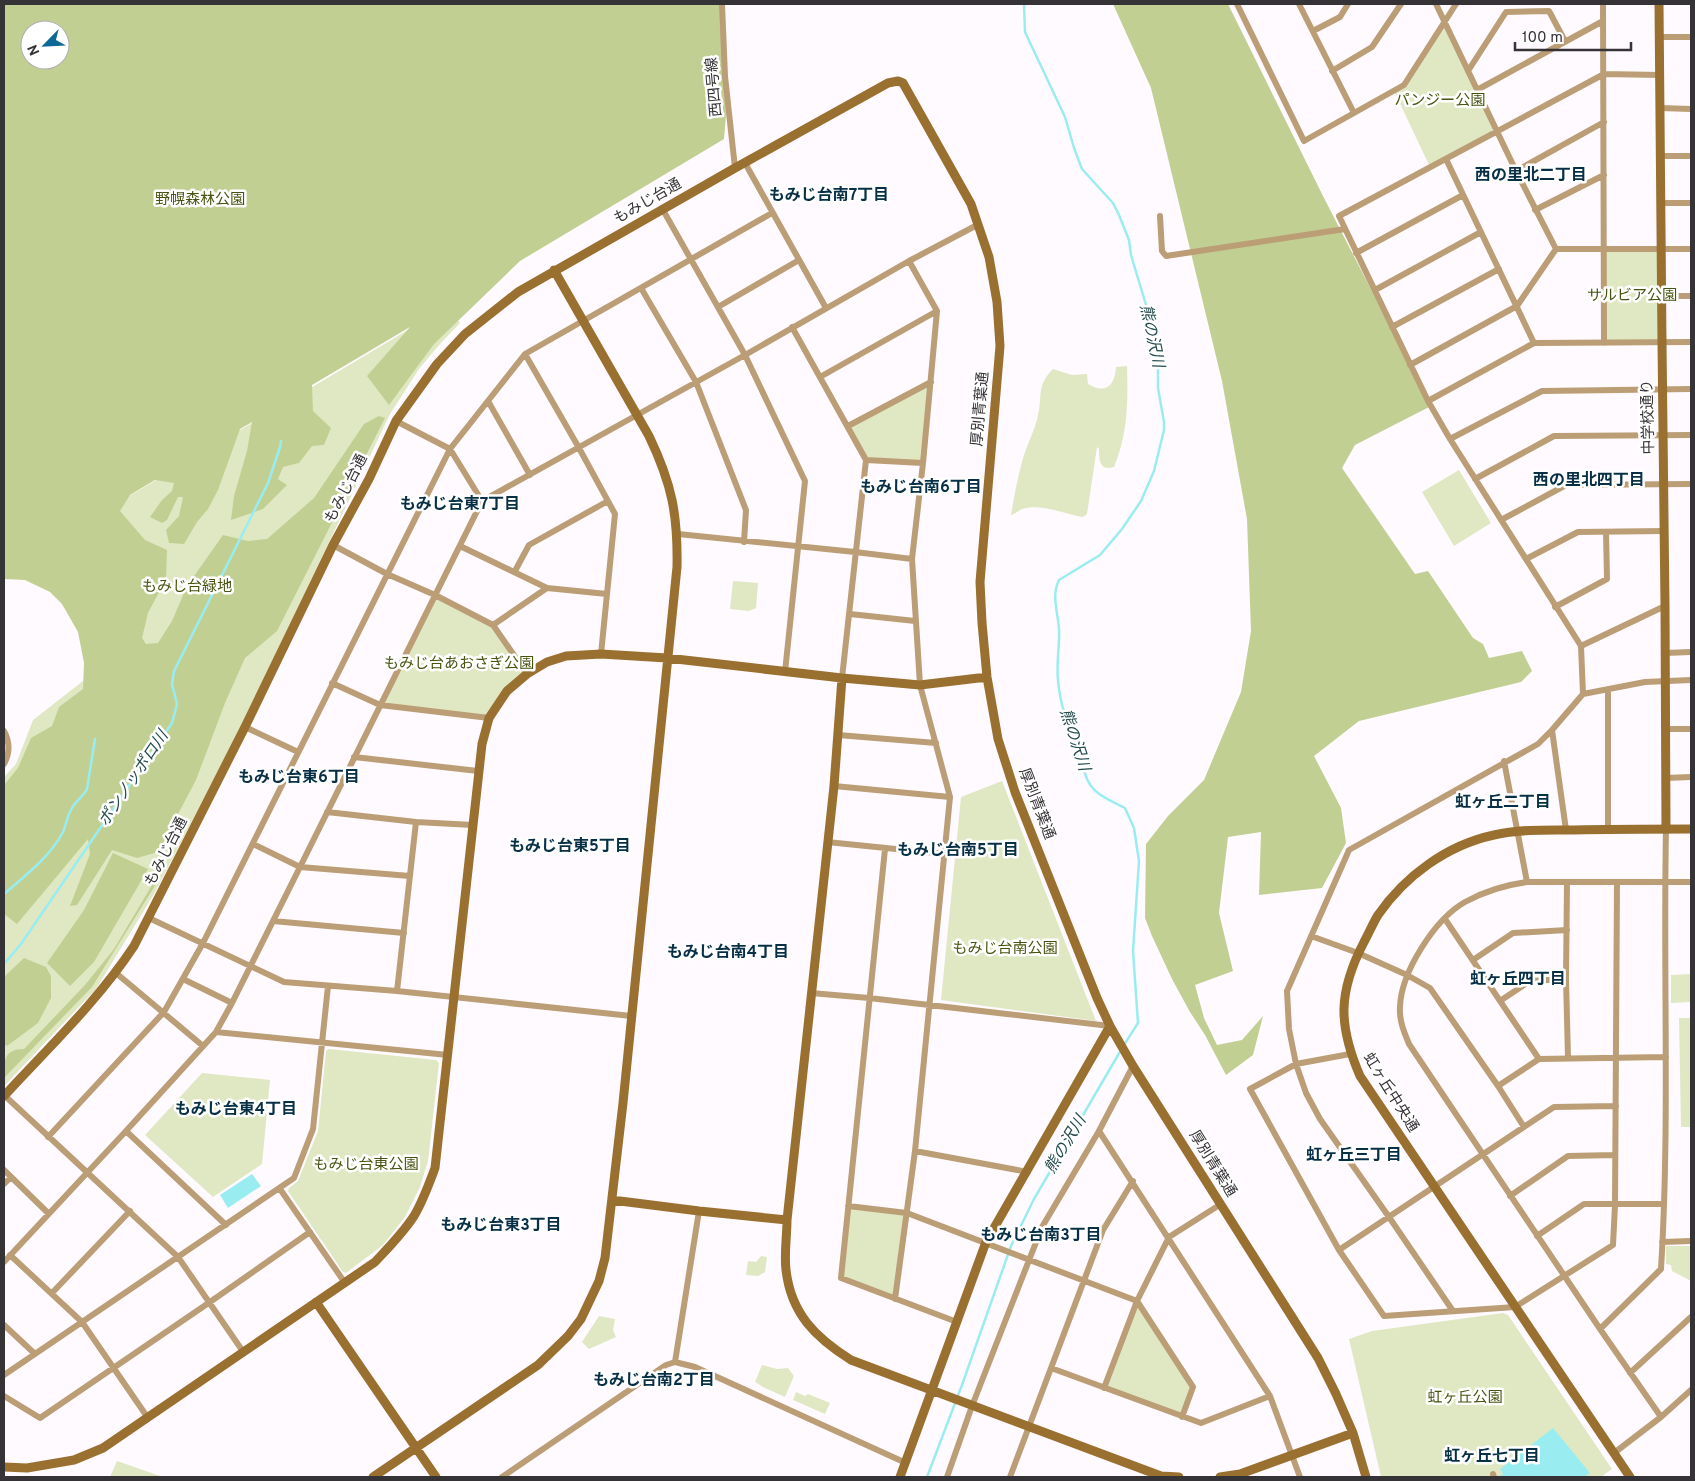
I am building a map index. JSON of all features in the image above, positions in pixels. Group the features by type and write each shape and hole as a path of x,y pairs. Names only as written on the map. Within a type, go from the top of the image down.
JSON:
{"street":[{"name":"西四号線","path":"722,4 725,76 735,168"},
{"path":"1237,4 1304,141 1404,85 1456,4"},
{"path":"1299,4 1354,113"},
{"path":"1313,32 1340,16 1348,4"},
{"path":"1332,71 1372,47 1401,4"},
{"path":"1436,4 1535,210 1556,249"},
{"path":"1603,4 1604,343"},
{"name":"中学校通り","path":"1659,4 1666,606 1664,680 1666,829"},
{"path":"1468,71 1506,12 1549,11 1565,41"},
{"path":"1477,90 1603,21"},
{"path":"1660,37 1691,37"},
{"path":"1583,694 1580,646 1428,401 1339,216 1604,74 1660,75"},
{"name":"もみじ台通","path":"4,1095 95,999 116,973 134,946 245,727 396,420 428,375 464,334 518,292 554,270 888,83 898,81 903,83"},
{"name":"厚別青葉通","path":"903,83 971,204 989,258 997,302 1000,346 980,582 987,677 998,739 1015,792 1097,998 1110,1026 1133,1066 1318,1358 1353,1433 1366,1477"},
{"path":"1660,108 1691,108"},
{"path":"1516,171 1604,122"},
{"path":"1660,156 1691,156"},
{"path":"1446,159 1534,343"},
{"path":"745,163 826,308"},
{"path":"1535,210 1604,175"},
{"path":"1356,253 1464,195"},
{"path":"1661,203 1691,203"},
{"path":"663,210 745,355 805,481 784,672"},
{"path":"48,1137 164,1012 204,944 450,449 524,354 772,213"},
{"path":"1160,216 1162,251 1166,256 1345,229"},
{"path":"4,1262 216,1032 300,868 482,501 745,355 909,260 978,224"},
{"path":"1375,290 1481,232"},
{"path":"1556,249 1691,249"},
{"path":"1410,365 1517,306 1556,249"},
{"path":"718,307 799,260"},
{"path":"894,1299 915,1151 950,797 920,685 912,559 937,311 909,260"},
{"path":"1392,327 1499,269"},
{"path":"373,1477 538,1365 568,1336 581,1318 599,1281 605,1258 623,1102 677,567 678,534 674,504 659,457 554,270"},
{"path":"641,288 696,382 746,510 744,542"},
{"path":"1661,296 1691,296"},
{"path":"820,376 937,311"},
{"path":"792,327 866,460 842,678 834,786 787,1220 785,1269 790,1293 796,1308 815,1334 830,1347 852,1360 1161,1476 1179,1477"},
{"path":"1428,401 1534,343 1691,342"},
{"path":"524,354 580,448 615,514 601,654"},
{"path":"848,426 930,382"},
{"path":"1450,439 1542,391 1691,389"},
{"path":"488,401 530,475"},
{"path":"396,420 450,449 482,501"},
{"path":"1475,479 1554,436 1691,435"},
{"path":"866,460 923,463"},
{"path":"1501,520 1566,484 1691,484"},
{"path":"515,571 528,545 608,502"},
{"path":"1526,559 1578,532 1664,531"},
{"path":"1555,607 1607,579 1606,532"},
{"path":"678,534 912,559"},
{"path":"333,545 387,574 493,625 527,674"},
{"path":"460,546 547,588 607,594"},
{"path":"493,625 547,588"},
{"path":"1580,646 1666,606"},
{"path":"850,614 915,622"},
{"path":"1665,653 1691,652"},
{"path":"4,1467 27,1468 74,1460 103,1448 375,1262 414,1216 435,1168 482,744 490,718 507,691 527,674 547,662 566,656 601,654 667,658 784,672 920,685 987,677"},
{"path":"1453,1311 1320,1119 1306,1093 1296,1064 1288,1029 1287,991 1349,850 1504,761 1538,744 1583,694 1645,682 1691,680"},
{"path":"332,684 380,705 490,718"},
{"path":"1608,690 1608,829"},
{"path":"245,727 298,752"},
{"path":"1665,729 1691,729"},
{"path":"1552,730 1566,830"},
{"path":"4,731 9,744 8,757 4,764"},
{"path":"838,735 936,743"},
{"path":"354,757 478,770"},
{"path":"1504,761 1527,882"},
{"path":"1665,778 1691,778"},
{"path":"834,786 950,797"},
{"path":"327,812 473,826"},
{"path":"397,991 416,822"},
{"path":"1600,1329 1661,1269 1666,1057 1666,829"},
{"name":"虹ヶ丘中央通","path":"1630,1477 1360,1076 1350,1054 1346,1038 1344,1008 1346,991 1358,953 1378,916 1405,884 1430,863 1450,851 1475,840 1518,831 1691,829"},
{"path":"827,842 945,854"},
{"path":"253,844 300,868 410,876"},
{"path":"885,849 841,1278 957,1322"},
{"path":"1661,1417 1409,1044 1402,1026 1400,1006 1408,975 1421,948 1433,932 1464,902 1488,891 1506,885 1527,882 1691,882"},
{"path":"1567,882 1566,979 1568,1058"},
{"path":"1350,1054 1296,1064 1250,1090 1339,1250 1384,1316 1515,1307 1613,1245 1618,882"},
{"path":"149,918 284,982 397,991 631,1016"},
{"path":"1445,919 1539,1059"},
{"path":"273,921 404,933"},
{"path":"1473,960 1513,934 1567,930"},
{"path":"1311,936 1358,953 1408,975 1430,988 1524,1127"},
{"path":"116,973 204,1046"},
{"path":"183,979 232,1003"},
{"path":"1500,1001 1530,981 1566,979"},
{"path":"4,1375 294,1178 313,1129 328,986"},
{"path":"811,993 1110,1026 990,1244 957,1322 900,1477"},
{"path":"216,1032 448,1055"},
{"path":"1498,1086 1539,1059 1666,1057"},
{"path":"947,1477 968,1404 1042,1227 1100,1131 1133,1066"},
{"path":"4,1095 178,1257 244,1353"},
{"path":"1339,1250 1554,1107 1616,1106"},
{"path":"126,1131 226,1225"},
{"path":"1100,1131 1270,1396 1300,1477"},
{"path":"915,1151 1028,1172"},
{"path":"1510,1196 1568,1156 1615,1155"},
{"path":"4,1170 48,1213"},
{"path":"4,1184 11,1177"},
{"path":"1011,1477 1028,1427 1103,1230 1133,1181"},
{"path":"280,1189 345,1283"},
{"path":"612,1200 787,1220"},
{"path":"1104,1388 1137,1302 1169,1237 1220,1204"},
{"path":"1537,1236 1584,1204 1664,1204"},
{"path":"848,1206 907,1212 1137,1302 1193,1387 1182,1416"},
{"path":"675,1362 699,1211"},
{"path":"52,1293 130,1212"},
{"path":"4,1396 40,1418 310,1232"},
{"path":"1662,1242 1691,1241"},
{"path":"10,1255 82,1322 148,1418"},
{"path":"316,1302 436,1477"},
{"path":"1630,1372 1691,1317"},
{"path":"4,1325 35,1354"},
{"path":"502,1477 666,1365 675,1362 695,1367 906,1463"},
{"path":"1051,1368 1201,1423 1270,1396"},
{"path":"1614,1454 1661,1417 1691,1390"},
{"path":"1220,1477 1240,1474 1353,1433"}],"green space":[{"name":"野幌森林公園","path":"4,4 721,4 726,115 724,139 520,261 434,344 389,405 367,376 410,327 312,385 313,411 331,428 324,445 312,446 299,463 283,467 278,479 287,485 263,509 231,520 234,496 247,451 252,422 240,429 218,490 208,509 197,522 184,544 169,543 166,530 179,516 183,497 178,497 167,520 162,523 150,517 162,500 172,491 174,483 155,480 130,495 120,511 145,540 167,550 166,579 148,613 142,638 146,644 158,643 172,621 187,586 223,535 248,541 267,539 314,498 364,424 379,416 385,418 277,631 245,658 225,703 196,780 158,852 137,858 112,850 77,905 70,906 90,854 88,839 17,924 4,914 4,785 18,768 31,738 52,726 59,707 83,689 84,663 78,632 62,604 50,592 25,580 4,579"},
{"path":"1113,4 1228,4 1323,196 1431,406 1355,445 1342,468 1415,574 1428,571 1473,638 1483,644 1489,658 1522,651 1532,671 1521,682 1359,721 1314,756 1341,808 1346,843 1322,888 1259,895 1261,832 1228,837 1219,913 1233,971 1195,985 1204,1018 1217,1045 1242,1040 1263,1016 1253,1055 1226,1075 1172,979 1145,918 1146,844 1168,816 1204,780 1241,692 1251,631 1247,519 1222,381 1151,88"},
{"name":"パンジー公園","path":"1445,22 1497,131 1430,167 1394,91 1404,85"},
{"name":"サルビア公園","path":"1603,249 1661,249 1662,342 1604,343"},
{"name":"もみじ台緑地","path":"448,306 460,323 419,369 390,414 240,729 154,894 96,989 4,1086 4,777 16,764 33,720 92,674 59,538"},
{"path":"1127,366 1125,430 1119,454 1114,467 1106,468 1101,464 1097,447 1087,514 1083,517 1029,507 1011,515 1020,469 1037,421 1044,380 1053,369 1072,375 1087,374 1088,384 1100,389 1108,386 1114,379 1116,367"},
{"path":"931,382 923,463 866,460 848,426"},
{"path":"1459,470 1491,523 1454,546 1422,492"},
{"path":"733,581 758,583 756,608 749,611 730,609"},
{"name":"もみじ台あおさぎ公園","path":"435,595 493,625 527,674 489,718 380,705"},
{"name":"もみじ台南公園","path":"1002,781 1096,1021 941,1000 961,797"},
{"path":"113,853 148,869 94,962 70,986 47,963 84,910"},
{"path":"158,875 161,876 92,987 4,1078 4,1067 8,1054 12,1051 24,1049 85,985 114,949"},
{"path":"24,958 46,967 51,976 51,998 38,1023 7,1046 4,1044 4,977"},
{"path":"1691,974 1691,1002 1671,1003 1671,975"},
{"path":"1679,1018 1691,1018 1691,1127 1681,1127"},
{"name":"もみじ台東公園","path":"329,1049 436,1060 439,1063 428,1161 420,1187 405,1217 383,1245 346,1273 343,1272 288,1191 298,1181 318,1131 326,1051"},
{"path":"202,1073 270,1080 262,1164 213,1197 145,1135"},
{"path":"848,1206 907,1213 895,1299 841,1278"},
{"path":"1666,1246 1691,1246 1691,1281 1672,1271 1671,1265 1666,1264"},
{"path":"761,1256 767,1257 765,1272 758,1276 746,1275 748,1261 756,1262"},
{"path":"1137,1301 1193,1387 1182,1417 1104,1388"},
{"name":"虹ヶ丘公園","path":"1503,1313 1508,1315 1612,1469 1601,1477 1381,1477 1349,1339 1372,1331"},
{"path":"599,1316 615,1319 613,1330 616,1337 589,1349 582,1342"},
{"path":"762,1365 777,1369 788,1368 794,1376 785,1397 755,1382"},
{"path":"796,1392 805,1396 808,1394 830,1403 825,1414 793,1400"},
{"path":"117,1461 163,1477 110,1477"}],"water":[{"path":"252,1174 261,1186 228,1208 220,1195"},
{"path":"1553,1428 1590,1473 1584,1477 1498,1477 1503,1474 1500,1469"}],"waterway":[{"name":"熊の沢川","path":"1024,4 1025,32 1065,117 1082,169 1113,203 1129,240 1131,255 1158,349 1158,388 1164,430 1154,471 1141,501 1122,529 1100,555 1059,580 1055,592 1059,635 1059,691 1071,734 1088,782 1092,788 1103,797 1125,808 1134,828 1139,861 1133,951 1138,1023 1124,1045"},
{"name":"ポンノッポロ川","path":"4,964 21,944 172,723 177,704 172,684 174,671 268,483 281,441"},
{"path":"4,894 44,858 63,832 68,815 87,789 95,739"},
{"name":"熊の沢川","path":"927,1477 1011,1246 1034,1199 1121,1050"}],"district":[{"name":"西の里北二丁目","path":"1531,176"},
{"name":"もみじ台南7丁目","path":"829,196"},
{"name":"西の里北四丁目","path":"1589,481"},
{"name":"もみじ台南6丁目","path":"921,488"},
{"name":"もみじ台東7丁目","path":"460,505"},
{"name":"もみじ台東6丁目","path":"299,778"},
{"name":"虹ヶ丘二丁目","path":"1503,803"},
{"name":"もみじ台東5丁目","path":"570,847"},
{"name":"もみじ台南5丁目","path":"958,851"},
{"name":"もみじ台南4丁目","path":"728,953"},
{"name":"虹ヶ丘四丁目","path":"1518,980"},
{"name":"もみじ台東4丁目","path":"236,1110"},
{"name":"虹ヶ丘三丁目","path":"1354,1156"},
{"name":"もみじ台東3丁目","path":"501,1226"},
{"name":"もみじ台南3丁目","path":"1041,1236"},
{"name":"もみじ台南2丁目","path":"654,1381"},
{"name":"虹ヶ丘七丁目","path":"1492,1457"}]}
